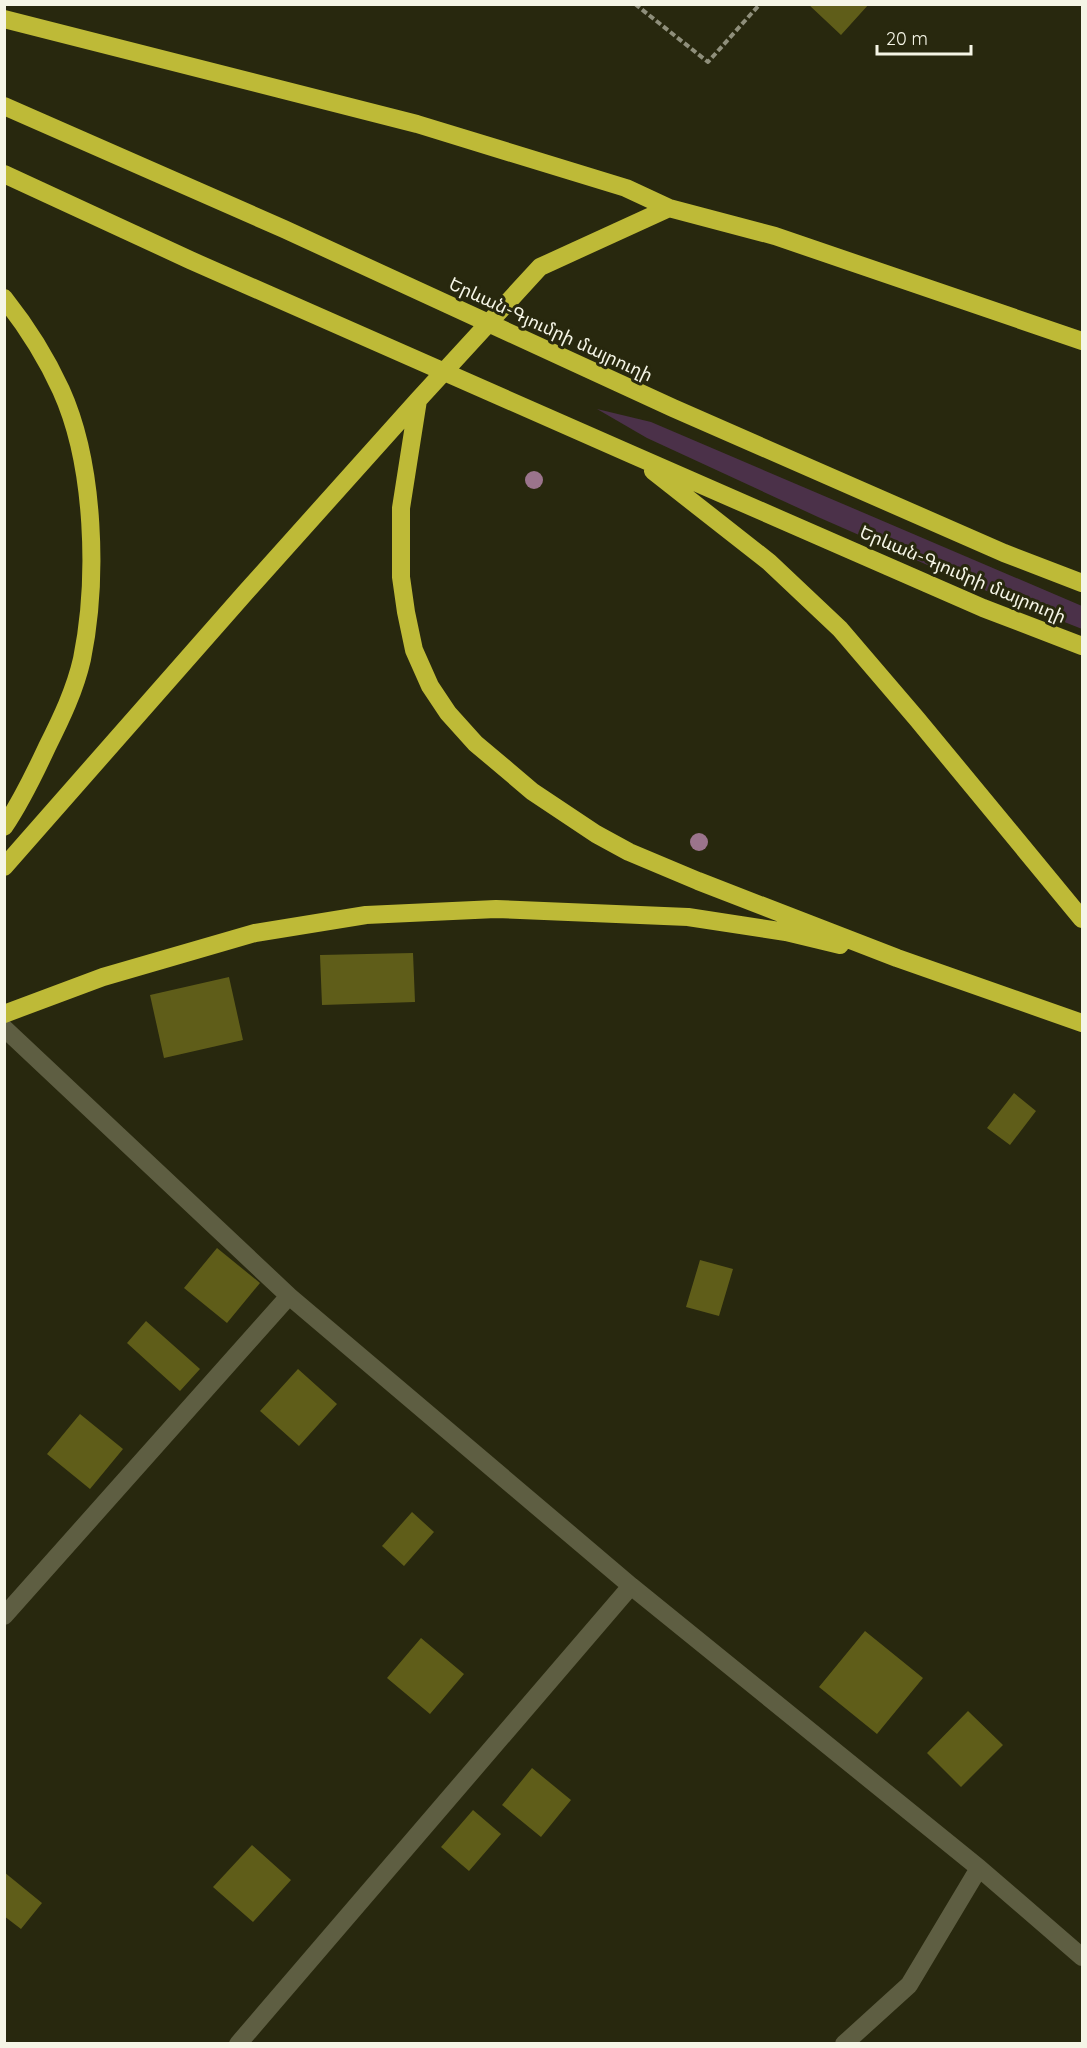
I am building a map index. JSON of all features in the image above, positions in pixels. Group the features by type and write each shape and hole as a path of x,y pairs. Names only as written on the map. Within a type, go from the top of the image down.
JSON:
{"highway":[{"path":"4,19 417,124 626,188 669,208 775,236 1083,341"},
{"name":"Երևան-Գյումրի մայրուղի","path":"4,106 284,229 674,408 1004,553 1083,583"},
{"name":"Երևան-Գյումրի մայրուղի","path":"4,174 190,260 633,455 983,608 1083,646"},
{"path":"4,867 245,593 540,267 669,208"},
{"path":"4,298 27,327 46,360 62,392 74,426 88,498 90,566 89,603 82,659 68,705 22,801 4,827"},
{"path":"418,400 401,508 401,577 414,650 430,686 448,713 475,743 533,792 596,834 629,852 897,958 1083,1023"},
{"path":"633,455 769,562 840,629 1083,920"},
{"path":"4,1014 103,977 255,933 366,915 496,909 688,917 786,932 897,958"}],"street":[{"path":"4,1028 289,1296 632,1586 979,1868 1083,1957"},
{"path":"4,1616 289,1296"},
{"path":"238,2043 632,1586"},
{"path":"844,2043 909,1985 979,1868"}],"path":[{"path":"635,4 708,62 760,4"}],"shaded area":[{"path":"597,409 651,422 1082,606 1082,629 989,592 818,517 647,438"}],"building":[{"path":"808,4 869,4 841,35"},
{"path":"413,953 415,1002 322,1005 320,955"},
{"path":"229,977 243,1040 164,1058 150,995"},
{"path":"1014,1093 1036,1111 1010,1145 987,1128"},
{"path":"217,1248 260,1283 227,1323 184,1288"},
{"path":"700,1260 733,1269 719,1316 686,1307"},
{"path":"146,1321 200,1369 180,1391 127,1343"},
{"path":"298,1369 337,1404 299,1446 260,1411"},
{"path":"80,1414 123,1449 90,1489 47,1454"},
{"path":"412,1512 434,1532 404,1566 382,1546"},
{"path":"865,1631 923,1678 877,1734 819,1687"},
{"path":"421,1638 464,1674 430,1714 387,1678"},
{"path":"968,1711 1003,1745 961,1787 927,1753"},
{"path":"532,1768 571,1800 541,1837 502,1805"},
{"path":"473,1810 501,1834 469,1871 441,1847"},
{"path":"252,1845 291,1880 253,1922 213,1887"},
{"path":"4,1872 42,1903 21,1929 4,1916"}]}
